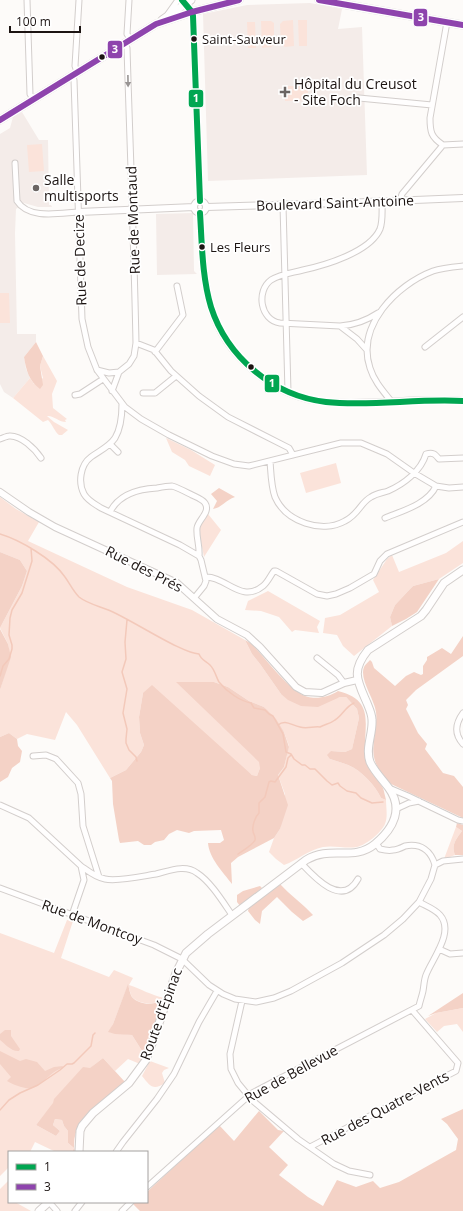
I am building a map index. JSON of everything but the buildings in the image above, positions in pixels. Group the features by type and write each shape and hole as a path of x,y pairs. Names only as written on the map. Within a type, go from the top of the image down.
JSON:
{"main road":[{"path":"217,5 224,0"},
{"path":"156,24 192,12 239,0"},
{"path":"319,0 463,25"},
{"path":"0,120 156,24 186,1"},
{"path":"376,844 392,824 396,805 389,788 370,762 368,749 372,719 357,680 357,668 362,657 368,650 421,616 444,583 463,570"},
{"name":"Route d'Épinac","path":"79,1151 80,1131 82,1126 93,1113 129,1083 146,1060 154,1041 174,977 182,959 194,945 301,863 315,855 325,853 359,852 376,844"},
{"path":"39,1210 48,1203"}],"street":[{"path":"27,0 30,94 33,99"},
{"name":"Rue de Decize","path":"79,0 74,80 82,318 88,347 97,370 103,379 122,404 141,420 169,435 227,461 243,466 270,461 315,448 341,443 360,443 387,454 436,486"},
{"name":"Rue de Montaud","path":"112,391 119,372 129,364 134,356 136,343 127,48 129,0"},
{"path":"167,16 178,0"},
{"path":"186,1 192,12 200,201"},
{"path":"447,22 430,118 431,132 435,140 443,145 463,144"},
{"path":"359,98 432,105"},
{"path":"400,200 402,194 443,145"},
{"path":"15,164 17,201 20,206 26,210 35,213 194,207 195,204 200,201"},
{"name":"Boulevard Saint-Antoine","path":"207,207 463,198"},
{"path":"200,201 204,202 207,207 204,212 200,213"},
{"path":"382,201 381,228 367,245 331,262 285,274 271,280 266,285 262,297 266,316 272,321 286,323 340,326 361,323 379,312 398,292 416,279 433,271 463,266"},
{"path":"283,205 288,392"},
{"path":"194,207 196,212 200,213"},
{"path":"200,213 207,289 217,324 229,344 243,361 261,376 288,392 325,402 463,401"},
{"path":"155,352 183,315 177,286"},
{"path":"379,312 371,328 366,349 369,367 374,379 391,401"},
{"path":"425,348 463,317"},
{"path":"340,326 357,339 366,349"},
{"path":"136,343 155,352 176,376 199,396 228,417 288,448 293,455"},
{"path":"97,370 119,372"},
{"path":"142,393 155,393 176,376"},
{"path":"75,395 80,394 103,379"},
{"path":"122,404 120,424 115,438 110,444 89,458 83,468 80,478 84,495 90,502 180,545 199,556"},
{"path":"0,439 10,436 19,438 41,458"},
{"path":"110,444 118,452"},
{"path":"270,461 272,485 282,509 294,518 307,524 330,526 344,522 354,516 366,499 400,485 424,462 426,454 435,454 439,459 463,458"},
{"path":"110,512 121,499 132,492 170,486 187,492 205,502 206,506 204,516 197,528 200,550 199,556 205,577 204,586 195,597"},
{"path":"385,518 422,501 433,493 436,486 449,488 463,487"},
{"name":"Rue des Prés","path":"0,492 29,512 55,527 178,583 195,597 217,619 246,635 260,647 296,687 305,692 314,694 322,693 344,683 357,680"},
{"path":"205,577 211,577 238,590 246,592 253,591 264,586 272,573 276,571 318,594 327,596 336,594 374,574 380,561 387,554 463,522"},
{"path":"317,658 338,675 344,683"},
{"path":"463,713 457,724 456,730 457,735 463,744"},
{"path":"33,756 46,755 56,759 78,783 82,794 83,826 99,878"},
{"path":"389,788 463,821"},
{"path":"408,796 409,803"},
{"path":"396,805 408,796"},
{"path":"396,805 419,801"},
{"path":"0,805 29,818 81,866 99,878 116,879 156,874 176,869 189,869 198,873 205,879 232,915"},
{"path":"370,1175 344,1169 334,1164 298,1139 248,1096 234,1075 230,1062 231,1048 242,1001 256,1002 274,998 291,991 322,974 377,941 403,919 419,902 431,879 435,865 428,850 420,846 407,846 394,850 388,850 380,849 376,844"},
{"path":"435,865 443,861 463,859"},
{"path":"301,863 327,887 335,891 341,891 351,887 358,879"},
{"path":"72,915 83,885 84,876 81,866"},
{"name":"Rue de Montcoy","path":"0,888 154,945 182,959 203,980 217,991 242,1001"},
{"path":"412,1010 419,1006 423,993 425,977 445,933 444,920 436,911 419,902"},
{"path":"439,949 450,954 463,953"},
{"path":"117,1151 157,1099 174,1074 217,991"},
{"name":"Rue de Bellevue","path":"148,1186 248,1096 412,1010"},
{"name":"Rue des Quatre-Vents","path":"310,1147 456,1071 458,1063 412,1010"},
{"path":"50,1203 57,1211"},
{"path":"75,1211 81,1203"},
{"path":"122,1211 130,1203"}],"shaded area":[{"name":"Hôpital du Creusot - Site Foch","path":"310,3 342,9 338,29 362,27 367,175 208,181 203,14 247,5"},
{"path":"293,20 294,46 285,47 281,44 280,24 283,21"},
{"path":"298,20 307,20 307,46 299,46"},
{"path":"261,21 271,21 274,23 274,44 271,47 262,48"},
{"path":"247,22 255,22 256,48 248,48"},
{"path":"286,86 294,86 295,88 297,86 308,86 308,100 285,101"},
{"path":"22,112 39,140 48,140 49,205 52,207 38,207 24,203 16,209 17,334 36,334 36,342 24,357 26,369 30,378 13,398 4,392 0,384 0,134 10,128 13,117"},
{"path":"42,144 44,171 29,172 27,145"},
{"path":"193,213 194,271 197,274 157,275 156,214"},
{"path":"0,293 9,293 10,323 0,323"},
{"path":"36,342 43,356 40,366 43,385 40,389 36,386 29,375 24,357"},
{"path":"43,356 57,381 52,394 53,408 67,419 65,420 66,422 63,422 47,416 68,430 62,435 57,433 48,420 43,422 13,398 30,378 34,384 43,378 40,366"},
{"path":"166,438 191,450 215,465 210,476 189,466 185,460 172,452"},
{"path":"336,463 341,483 306,493 300,473"},
{"path":"219,488 235,497 213,509 217,501 211,494"},
{"path":"0,497 16,509 39,522 28,541 127,587 192,610 245,640 252,654 281,694 330,700 346,697 357,709 359,718 352,749 345,752 331,751 330,759 348,765 358,771 372,783 381,798 386,800 386,821 377,835 361,846 357,847 349,848 331,846 318,848 284,865 276,859 269,852 274,838 280,829 285,794 278,775 284,767 289,746 284,732 264,707 249,701 228,687 214,682 177,682 260,762 260,768 257,776 252,775 143,693 139,717 140,733 144,745 141,752 126,770 110,778 77,725 66,712 55,740 27,734 17,739 9,733 0,737 0,690 10,657 8,644 0,628 22,586 27,571 20,560 0,552"},
{"path":"208,514 221,530 204,557 199,531 200,526"},
{"path":"463,541 463,563 439,579 413,586 395,605 390,617 392,626 354,656 343,646 337,635 323,633 325,618 340,615 379,592 373,580 387,559 392,555 399,572 446,553"},
{"path":"0,552 20,560 27,571 22,586 0,628"},
{"path":"439,579 417,612 392,626 390,617 395,605 413,586"},
{"path":"268,591 320,621 317,627 319,633 295,630 292,632 279,617 261,611 245,610 248,601"},
{"path":"0,629 8,644 11,657 0,690"},
{"path":"463,636 463,656 416,690 406,700 408,705 406,709 418,733 427,744 425,749 443,773 454,776 463,787 463,818 391,784 380,771 375,761 373,749 376,712 363,677 363,672 364,666 370,660 374,668 395,686 406,676 414,672 421,675 423,674 423,666 427,660 427,657 442,648 451,654"},
{"path":"245,640 252,644 291,687 305,696 313,698 322,697 338,691 351,696 359,702 364,709 366,718 365,748 367,763 383,788 386,800 381,798 372,783 358,771 348,765 330,759 327,755 331,751 345,752 352,749 359,718 357,709 346,697 340,697 318,707 301,706 288,700 281,694 252,654"},
{"path":"176,682 214,682 228,687 249,701 264,707 276,719 284,732 289,747 284,767 278,775 288,805 280,829 274,838 238,857 231,863 232,884 217,865 209,849 208,843 220,843 224,840 221,830 194,831 189,833 177,830 169,834 164,840 155,842 151,845 144,845 138,841 120,843 119,840 113,804 112,781 110,778 126,770 141,752 144,745 140,733 139,717 143,693 152,685 252,775 257,776 260,768 259,762"},
{"path":"9,733 17,739 18,746 22,751 20,762 12,768 8,777 0,782 0,737"},
{"path":"457,823 463,825 463,855 455,855 454,851 455,842 462,831 456,827"},
{"path":"456,827 462,831 456,839 454,845 455,855 444,859"},
{"path":"280,884 313,915 303,921 277,897 262,911 260,924 255,920 248,911 249,907"},
{"path":"260,886 262,888 240,906 237,902 237,895 243,891"},
{"path":"67,920 73,921 61,958 109,977 114,970 133,978 129,985 164,998 162,1003 159,1001 156,1003 140,1002 133,998 128,985 109,1032 132,1035 144,1054 140,1064 128,1059 115,1071 103,1058 68,1089 36,1125 56,1136 60,1131 53,1125 55,1119 62,1120 68,1131 68,1143 74,1148 72,1151 54,1151 35,1142 30,1151 8,1151 8,1168 0,1176 0,933 54,953"},
{"path":"128,984 132,997 141,1003 149,1004 159,1001 162,1003 144,1054 132,1035 108,1032 113,1024"},
{"path":"463,993 463,1008 428,1016"},
{"path":"463,1008 463,1032 457,1024 444,1026 437,1032 425,1019 436,1013"},
{"path":"5,1030 11,1030 11,1036 20,1049 19,1051 11,1049 0,1040 0,1034"},
{"path":"0,1051 20,1061 26,1059 37,1062 45,1071 54,1067 63,1066 35,1087 21,1087 7,1081 11,1077 0,1064"},
{"path":"103,1058 125,1082 90,1112 82,1121 74,1140 75,1151 72,1151 74,1148 68,1143 68,1131 62,1120 55,1119 53,1125 60,1131 56,1136 36,1125 53,1103 54,1099 83,1067 90,1068"},
{"path":"150,1061 169,1068 164,1070 162,1073 165,1083 157,1087 150,1085 142,1076"},
{"path":"463,1109 463,1211 140,1211 133,1204 148,1203 148,1191 219,1125 234,1141 259,1111 278,1130 284,1131 269,1147 288,1165 279,1175 308,1197 323,1206 337,1180 356,1187 373,1181 380,1188 399,1182 456,1150 458,1139 447,1124 441,1119"},
{"path":"8,1181 8,1203 17,1203 31,1211 0,1211 0,1189"}],"waterway":[{"path":"0,534 26,545 53,564 60,570 73,590 83,600 115,613 183,649 199,654 202,659 212,667 219,682 230,693 251,703 254,708 265,710 273,716 283,734 286,752 291,754 294,759 302,765 305,765 310,769 315,769 332,785 338,783 347,791 356,793 361,798 372,803 383,802"},
{"path":"0,676 3,666 9,659 12,649 9,635 10,618 12,610 22,593 32,561 31,548"},
{"path":"127,620 125,642 126,659 122,672 127,689 123,713 127,729 126,743 129,750 136,757 137,761"},
{"path":"278,725 286,722 303,728 320,727 333,721 354,703"},
{"path":"238,854 254,842 255,837 253,827 255,819 259,813 259,803 265,797 269,782 275,782 286,767 288,758 291,755"},
{"path":"0,1110 9,1100 20,1093 38,1085 67,1064 74,1063 91,1046 93,1035 95,1033"}],"transit line":[{"name":"1","path":"182,0 192,12 193,16 200,201"},
{"name":"3","path":"0,120 156,24 192,12 239,0"},
{"name":"3","path":"319,0 463,25"},
{"name":"1","path":"200,213 203,260 211,307 218,325 228,342 240,357 255,371 288,392 306,398 326,402 360,404 446,400 463,401"}],"place":[{"name":"Saint-Sauveur","path":"194,39"},
{"name":"Hôpital du Creusot - Site Foch","path":"285,92"},
{"name":"Salle multisports","path":"36,188"},
{"name":"Les Fleurs","path":"202,247"}]}
